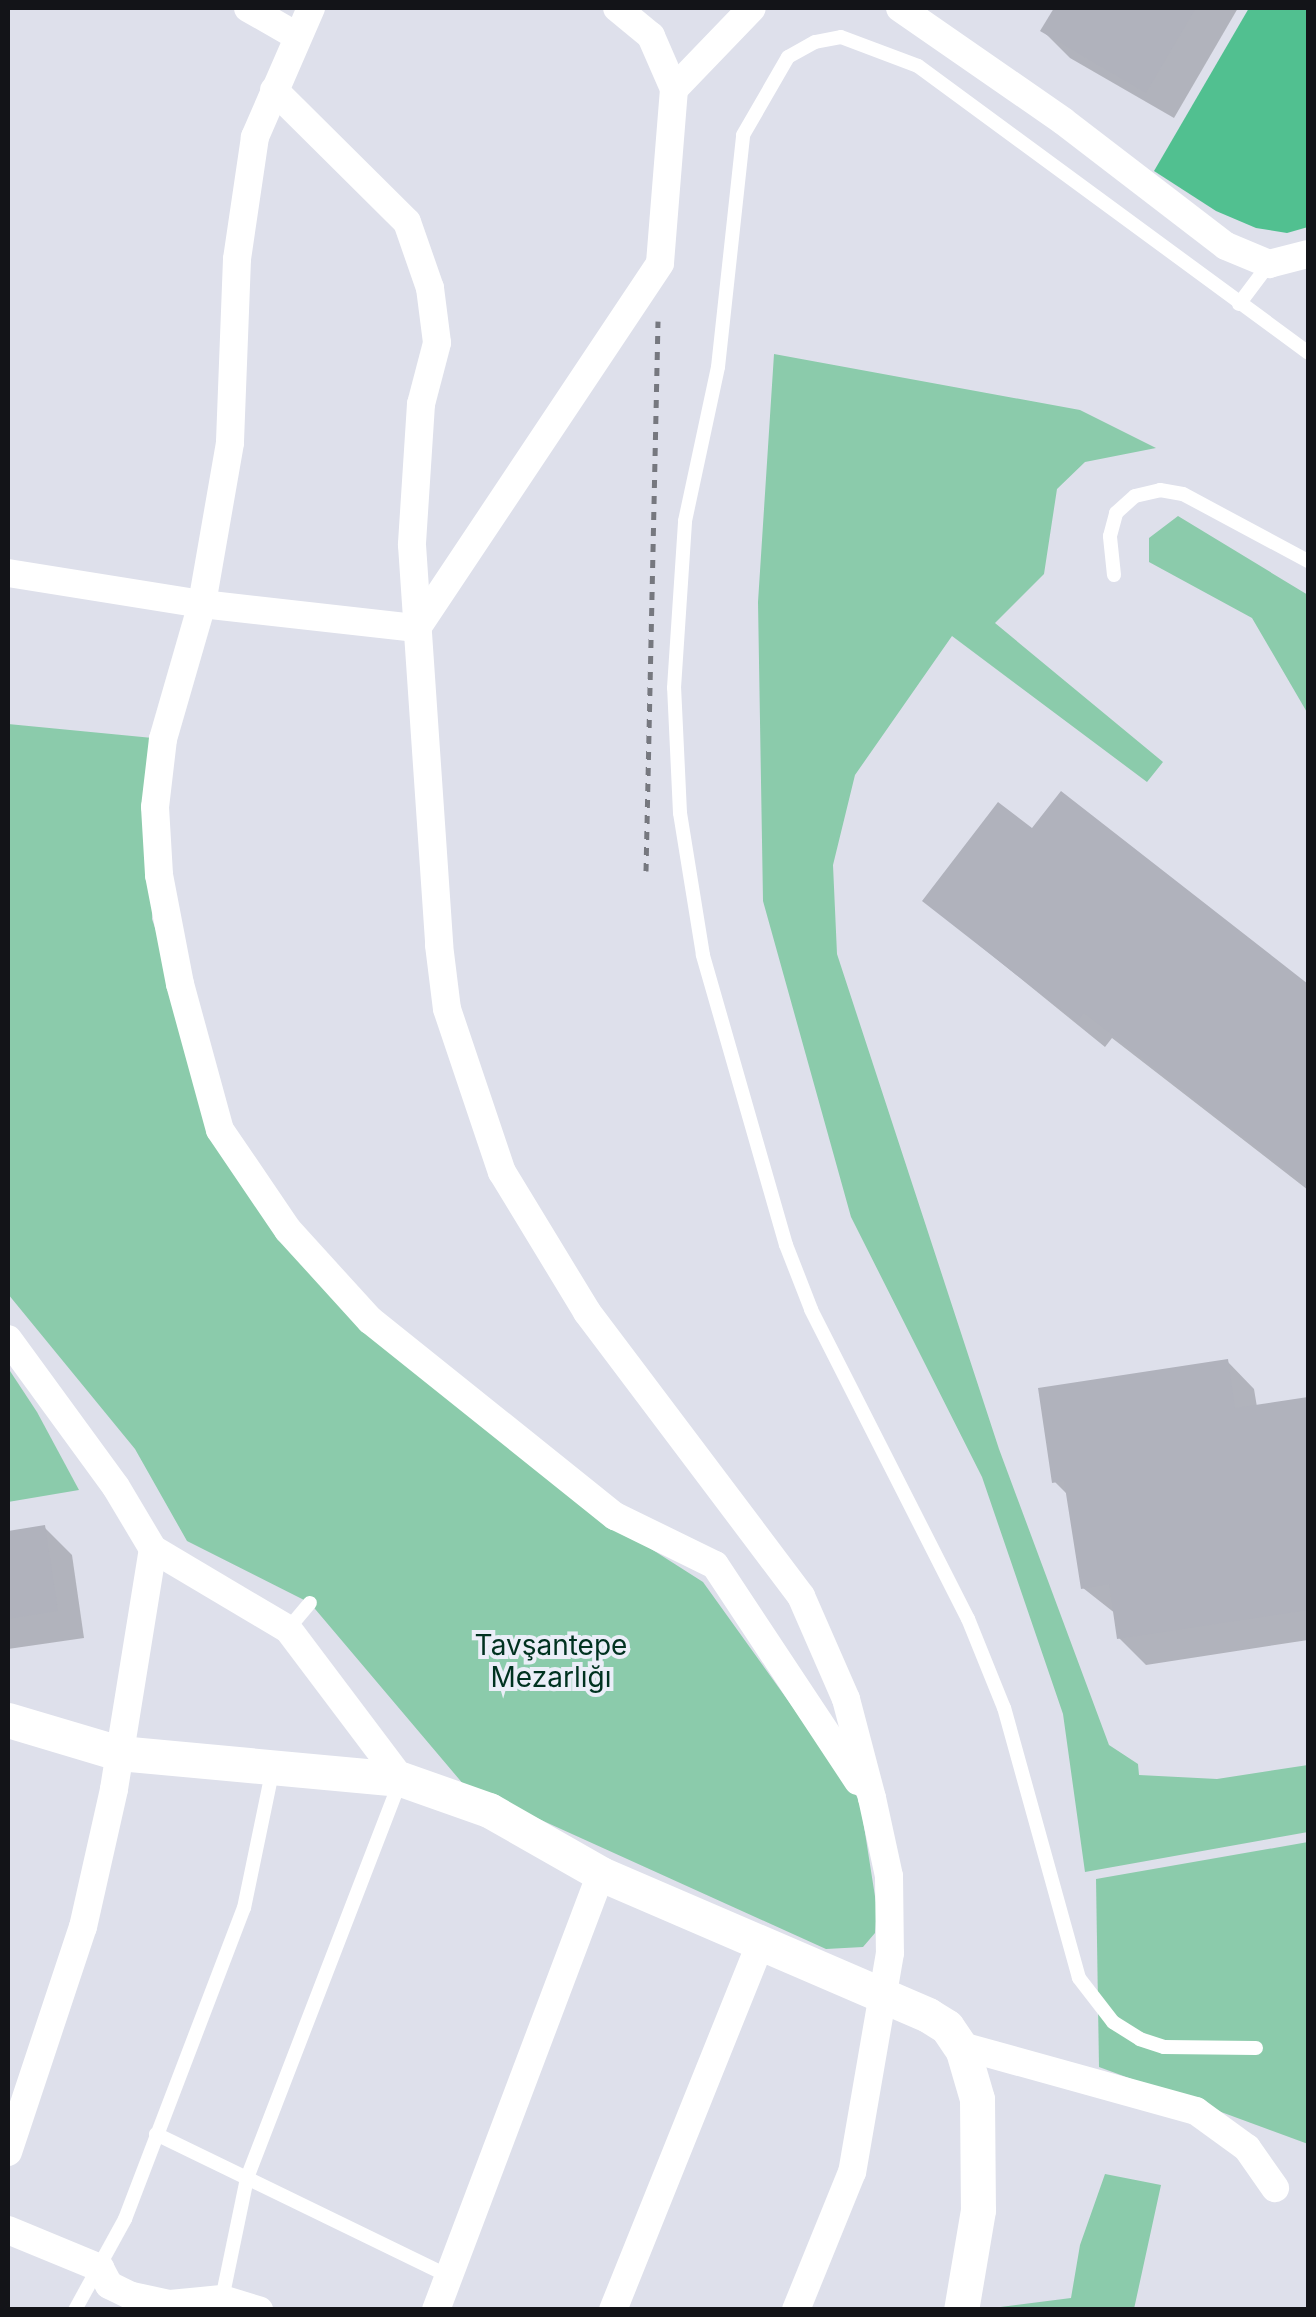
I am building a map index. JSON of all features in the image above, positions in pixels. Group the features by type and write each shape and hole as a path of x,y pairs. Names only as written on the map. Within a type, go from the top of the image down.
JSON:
{"street":[{"path":"248,8 295,34"},
{"path":"311,8 295,34 255,137 237,258 230,443 202,604 163,739 156,807 159,875 180,984 220,1130 288,1230 370,1320 616,1516 715,1564 872,1798"},
{"path":"416,628 660,263 674,89 651,36 617,8"},
{"path":"674,89 752,8"},
{"path":"900,8 1063,121 1226,246 1269,264 1308,254"},
{"path":"274,90 407,222 430,288 437,343 421,404 412,496 416,628 447,1010 502,1172 587,1312 802,1596 846,1699 872,1798 893,1919 882,1994 852,2172 796,2310"},
{"path":"8,573 202,604 416,628"},
{"path":"8,1339 116,1486 153,1549 288,1629 402,1778"},
{"path":"8,2152 83,1927 119,1753 153,1549"},
{"path":"8,1720 119,1753 402,1778 488,1810 601,1874 882,1994 947,2028 958,2044 977,2098 980,2150 978,2210 961,2310"},
{"path":"436,2310 601,1874"},
{"path":"613,2310 760,1945"},
{"path":"958,2044 1196,2112 1247,2148 1275,2188"},
{"path":"8,2230 100,2268 108,2284 132,2296 170,2304 222,2299 258,2310"}],"lane":[{"path":"1256,2048 1164,2047 1140,2039 1113,2022 1078,1978 1004,1708 968,1619 811,1309 786,1245 703,955 680,812 674,688 685,521 718,368 743,136 788,57 841,37 918,66 1308,353"},
{"path":"1239,304 1269,264"},
{"path":"1114,575 1110,536 1116,513 1135,496 1160,490 1183,494 1308,562"},
{"path":"288,1629 310,1603"},
{"path":"75,2310 100,2268 244,1908 273,1767"},
{"path":"222,2299 247,2178 402,1778"},
{"path":"156,2134 451,2277"}],"path":[{"path":"646,872 658,317"}],"green space":[{"path":"1249,8 1308,8 1308,227 1287,233 1256,228 1216,211 1154,171"},
{"path":"774,354 1080,410 1156,448 1085,462 1057,489 1044,574 995,623 1163,762 1147,782 952,636 855,775 833,865 837,954 999,1449 1109,1745 1138,1764 1139,1775 1217,1779 1308,1765 1308,1832 1085,1872 1063,1714 982,1477 851,1217 763,901 758,602"},
{"path":"1178,516 1308,595 1308,714 1252,618 1149,562 1149,538"},
{"name":"Tavşantepe Mezarlığı","path":"8,724 163,739 152,919 204,1071 282,1234 623,1531 703,1582 860,1801 877,1909 875,1933 863,1947 826,1949 464,1785 310,1603 187,1541 135,1449 8,1294"},
{"path":"8,1368 37,1412 79,1490 8,1502"},
{"path":"1308,1842 1308,2144 1099,2067 1096,1879"},
{"path":"1105,2174 1161,2185 1134,2309 985,2309 1071,2298 1080,2245"}],"building":[{"path":"1054,8 1196,8 1146,93 1040,31"},
{"path":"1061,791 1308,984 1308,1187 1084,1013 1077,1022 922,901 998,802 1032,828"},
{"path":"1228,1359 1235,1408 1308,1397 1308,1610 1117,1639 1109,1584 1081,1589 1064,1481 1052,1483 1038,1388"},
{"path":"45,1525 58,1611 8,1619 8,1531"}]}
